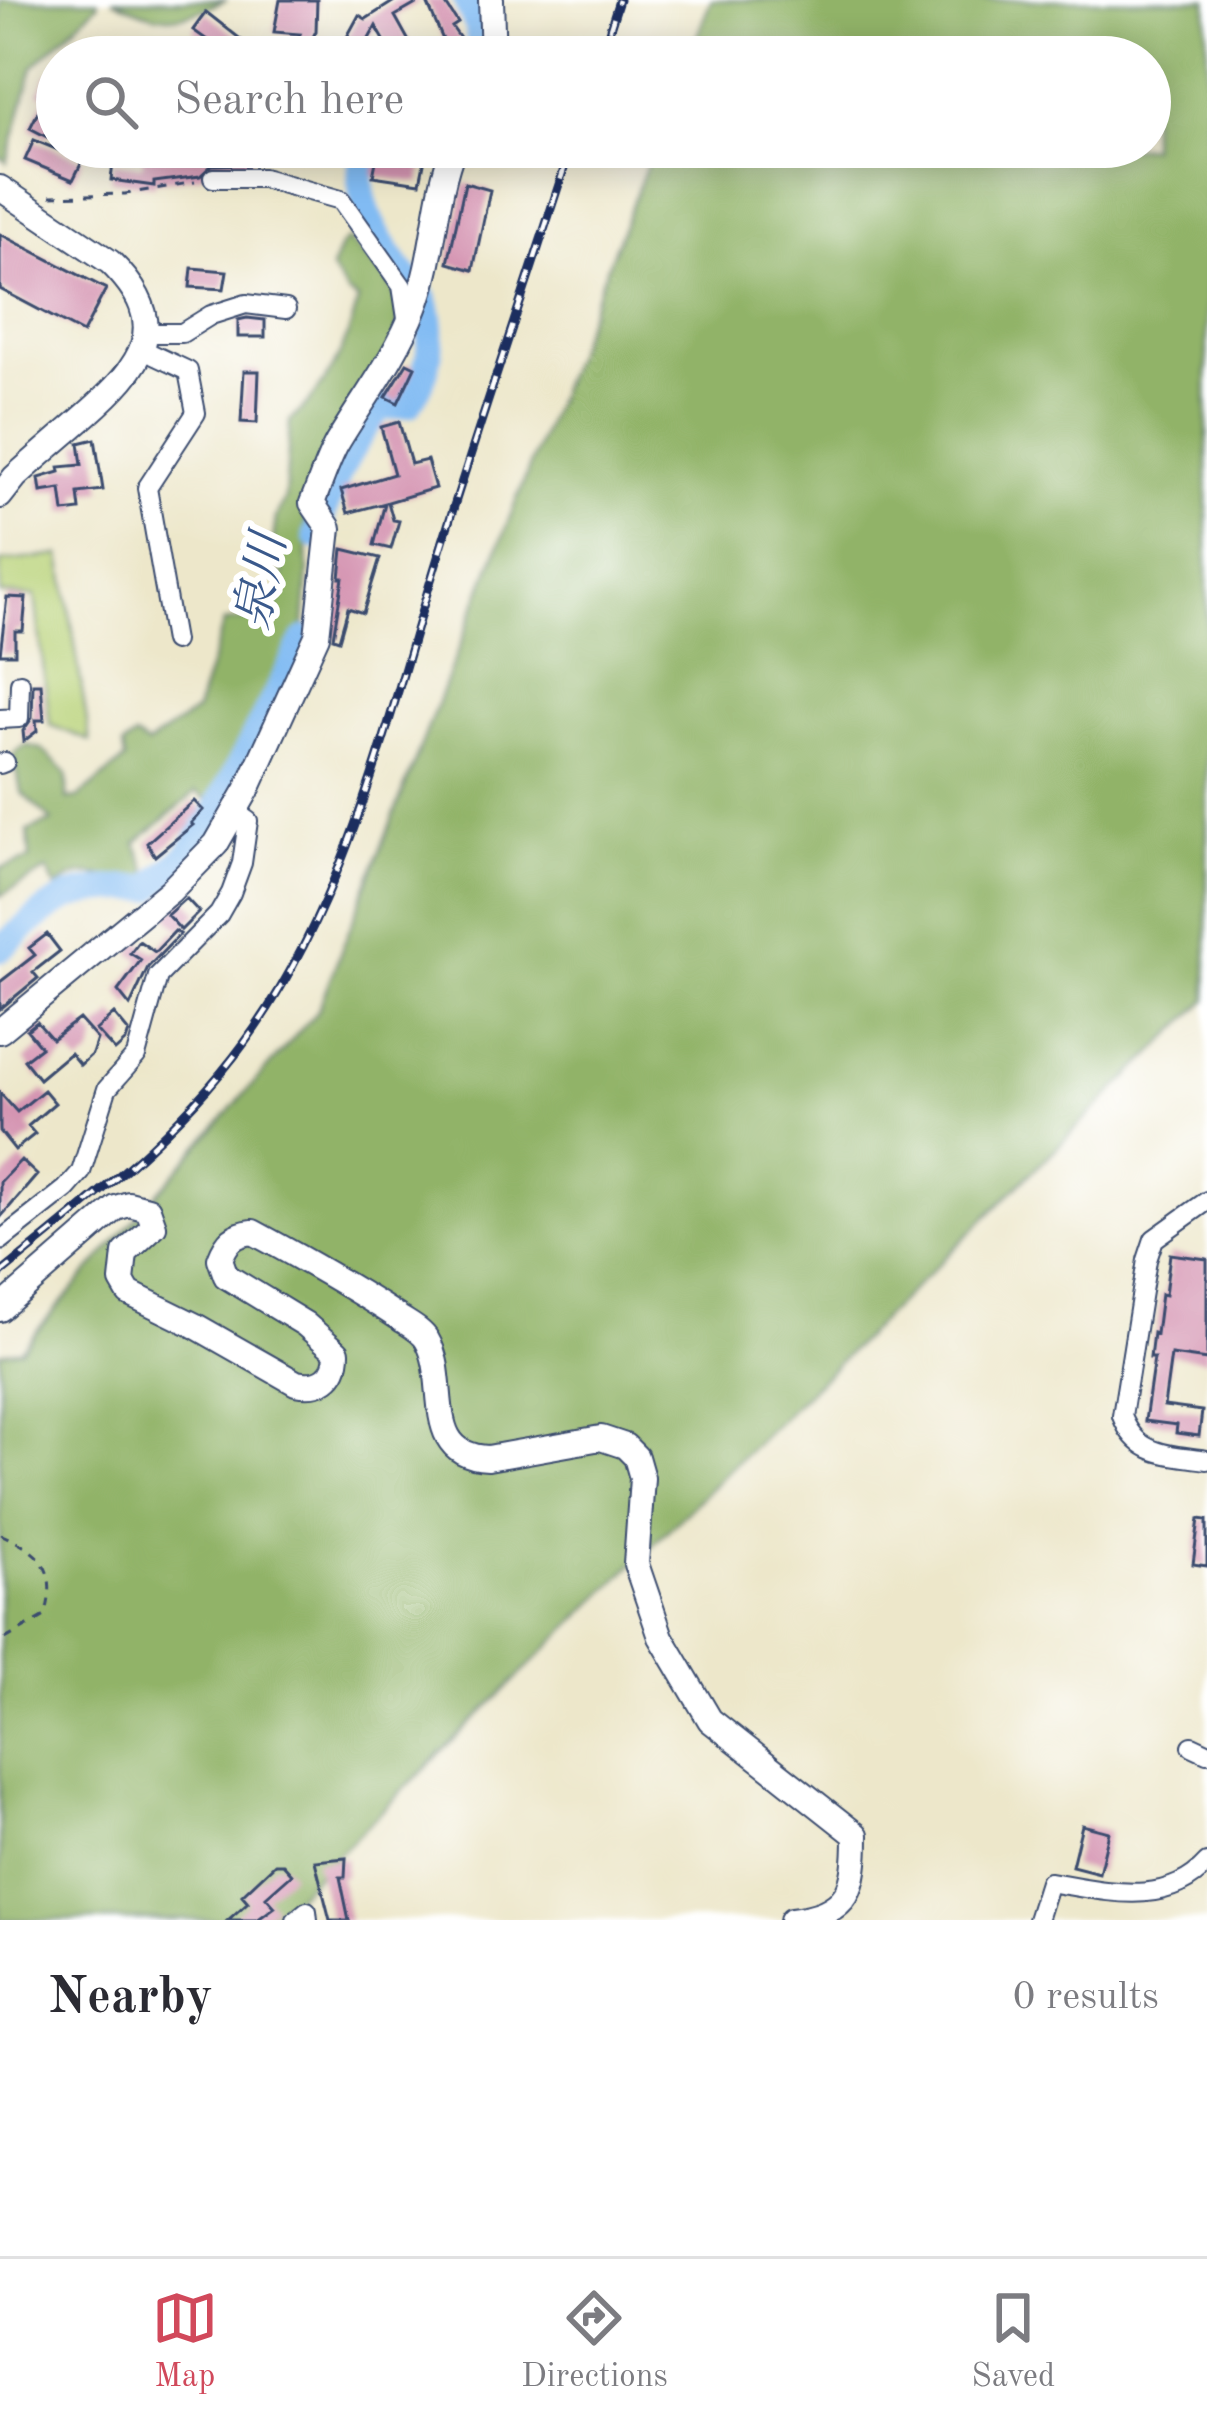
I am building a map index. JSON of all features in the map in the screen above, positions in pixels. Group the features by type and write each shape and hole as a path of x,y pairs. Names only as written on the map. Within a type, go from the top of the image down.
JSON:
{"street":[{"path":"491,0 492,36"},
{"path":"0,1031 170,891 216,844 235,812 317,636 328,528 312,503 335,446 369,398 416,304 432,254 437,201 447,168"},
{"path":"213,178 263,178 340,200 416,304"},
{"path":"0,188 125,277 136,292 145,341 134,370 0,496"},
{"path":"145,341 182,333 246,304 286,309"},
{"path":"145,341 188,371 196,413 147,488 174,641"},
{"path":"0,719 19,718 20,683"},
{"path":"0,1240 66,1190 81,1172 107,1089 136,1056 158,976 219,914 231,893 242,863 248,821 235,812"},
{"path":"1207,1201 1154,1239 1122,1416 1129,1436 1152,1451 1207,1460"},
{"path":"0,1309 116,1208 129,1204 148,1209 154,1226 125,1253 122,1281 129,1294 194,1324 296,1383 323,1382 337,1364 337,1352 305,1324 226,1276 220,1259 225,1245 237,1234 253,1232 356,1287 425,1335 440,1381 444,1430 457,1448 472,1457 601,1438 625,1446 636,1457 642,1478 636,1564 662,1637 710,1720 856,1835 856,1877 845,1896 811,1918 792,1920"},
{"path":"1037,1920 1049,1882 1132,1895 1158,1892 1197,1874 1207,1863"},
{"path":"296,1920 307,1912 308,1920"}],"path":[{"path":"47,196 125,194 213,178"},
{"path":"0,1534 32,1550 42,1561 51,1596 45,1616 0,1642"}],"green space":[{"path":"0,0 98,0 65,36 36,36 36,64 7,162 0,157"},
{"path":"112,0 227,0 169,17"},
{"path":"711,0 1207,0 1207,1000 271,1920 0,1920 0,1353 21,1349 318,1010 646,168 1171,168 1171,36 697,36"},
{"path":"348,240 388,282 397,304 397,335 305,511 304,627 222,788 213,803 196,792 136,843 149,874 123,880 81,875 56,888 47,870 0,896 0,868 30,859 28,831 52,821 21,792 14,754 26,745 42,749 67,774 67,799 78,798 125,760 123,746 135,737 147,745 196,711 224,622 274,616 283,573 272,549 276,517 285,498 290,421 325,381 354,317 358,300 347,293 331,269"},
{"path":"61,555 90,741 50,725 35,596 0,594 0,562"}],"building":[{"path":"280,0 317,0 314,36 274,32"},
{"path":"396,0 423,0 395,16 406,36 382,36 376,26 371,36 348,36 359,15 366,19"},
{"path":"426,0 443,0 458,23 452,27 458,36 441,36"},
{"path":"206,12 237,36 201,36 193,30"},
{"path":"34,140 36,141 36,165 25,160"},
{"path":"44,168 79,168 73,180"},
{"path":"112,168 209,168 200,176 154,182 154,186 111,180"},
{"path":"375,168 423,168 420,183 373,176"},
{"path":"465,183 490,190 473,270 448,263"},
{"path":"0,234 106,289 83,333 0,289"},
{"path":"192,268 227,271 224,289 190,287"},
{"path":"238,320 265,320 265,337 238,337"},
{"path":"407,363 415,367 398,403 386,397"},
{"path":"244,371 259,371 257,423 241,422"},
{"path":"399,422 411,464 427,460 435,488 388,502 393,520 399,521 391,549 374,545 385,503 348,513 341,490 394,474 381,427"},
{"path":"95,439 103,490 78,493 80,510 64,512 61,489 41,492 39,478 60,472 59,467 82,465 79,443"},
{"path":"343,549 380,558 363,613 348,608 339,640 333,638"},
{"path":"7,597 26,598 23,631 15,631 15,654 0,654"},
{"path":"33,684 41,684 44,720 36,720 37,731 24,741 23,731 32,718"},
{"path":"194,801 203,810 193,825 155,856 147,843"},
{"path":"186,898 199,912 181,930 167,915"},
{"path":"175,931 180,934 148,967 130,1006 118,991 141,960 130,953 139,941 155,952"},
{"path":"47,934 60,951 33,972 38,978 0,1009 0,982 35,955 29,948"},
{"path":"114,1014 129,1032 115,1051 96,1030"},
{"path":"79,1019 97,1039 92,1054 80,1065 70,1053 39,1079 24,1060 41,1047 27,1030 37,1022 52,1039"},
{"path":"44,1090 55,1103 28,1126 35,1134 15,1150 0,1131 0,1093 17,1112"},
{"path":"21,1160 37,1175 0,1218 0,1182"},
{"path":"1170,1254 1207,1259 1207,1360 1171,1355 1164,1406 1202,1411 1199,1436 1176,1433 1177,1425 1145,1421 1153,1333 1161,1294 1165,1295"},
{"path":"1199,1519 1207,1520 1207,1566 1193,1564"},
{"path":"1082,1825 1109,1832 1099,1873 1072,1866"},
{"path":"346,1858 345,1877 340,1877 349,1920 330,1920 315,1861"},
{"path":"275,1864 283,1864 292,1874 266,1897 275,1907 257,1920 228,1920 248,1902 242,1895"}],"waterway":[{"name":"泉川","path":"466,0 479,36"},
{"name":"泉川","path":"316,536 348,455 379,408 409,404 421,382 430,344 425,300 373,225 363,195 361,168"},
{"name":"泉川","path":"0,949 53,906 100,890 150,888 189,854 305,639"}],"railway":[{"path":"608,36 619,0"},
{"path":"0,1274 169,1130 228,1064 287,977 339,868 360,811 564,168"}]}
